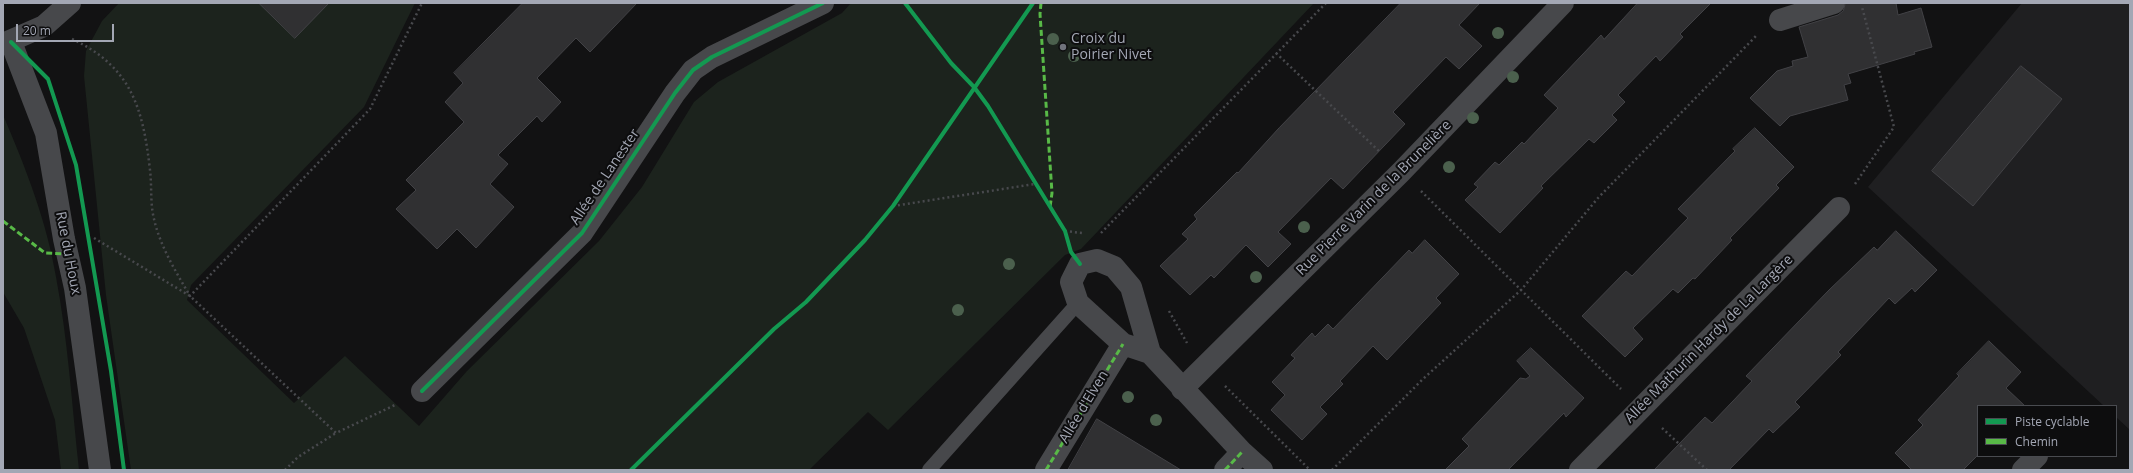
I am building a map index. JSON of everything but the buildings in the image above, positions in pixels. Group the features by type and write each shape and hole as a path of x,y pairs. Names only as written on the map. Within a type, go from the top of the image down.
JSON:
{"street":[{"path":"7,43 44,26 70,3"},
{"name":"Allée de Lanester","path":"422,392 582,233 674,93 693,70 712,57 823,3"},
{"name":"Rue Pierre Varin de la Brunelière","path":"1182,390 1401,172 1563,3"},
{"path":"1780,20 1834,3"},
{"name":"Rue du Houx","path":"7,43 46,133 64,239 75,288 100,470"},
{"name":"Allée Mathurin Hardy de La Largère","path":"1580,470 1839,208"},
{"path":"1150,353 1123,344 1078,303 1071,282 1080,264 1097,260 1114,267 1131,286 1150,353 1182,390 1242,452 1262,470"},
{"name":"Allée d'Elven","path":"1046,470 1123,344"},
{"path":"1225,470 1242,452"},
{"path":"2023,470 2036,457"}],"lane":[{"path":"929,470 1078,303"}],"path":[{"path":"190,296 370,109 422,3"},
{"path":"1099,234 1326,3"},
{"path":"1839,208 1894,127 1861,3"},
{"path":"1332,470 1423,379 1521,290 1598,198 1766,26 1780,20"},
{"path":"44,26 93,49 124,78 139,108 150,169 154,219 168,256 190,296"},
{"path":"1276,53 1401,172 1640,408 1707,470"},
{"path":"1031,177 1039,190"},
{"path":"893,206 1035,184"},
{"path":"888,212 898,200"},
{"path":"1061,225 1071,252 1080,264"},
{"path":"89,235 190,296 336,433"},
{"path":"89,235 90,242"},
{"path":"285,470 298,457 336,433 422,392"}],"shaded area":[{"path":"119,3 415,3 364,107 191,285 187,300 294,403 345,356 419,426 467,371 599,241 642,187 694,102 718,82 842,13 851,3 1314,3 1081,249 1065,255 888,430 868,412 809,470 131,470 106,295 84,76 86,51 102,21"},
{"path":"2022,3 2130,3 2130,430 2117,418 2117,405 2103,405 1868,187"},
{"path":"3,115 34,194 52,256 64,325 79,470 61,470 55,420 24,328 3,292"}],"marked path":[{"path":"1041,3 1040,14 1052,193 1050,207"},
{"path":"3,221 45,253 68,254"},
{"path":"1046,470 1123,344"},
{"path":"1225,470 1242,452"}],"cycle path":[{"path":"422,391 582,233 675,93 693,70 712,57 823,3"},
{"path":"905,3 951,63 974,87 988,106 1065,231 1071,252 1080,264"},
{"path":"631,470 774,329 806,302 865,240 893,206 1033,3"},
{"path":"11,42 48,79 76,165 111,371 124,470"}],"place":[{"name":"Croix du Poirier Nivet","path":"1063,47"}]}
